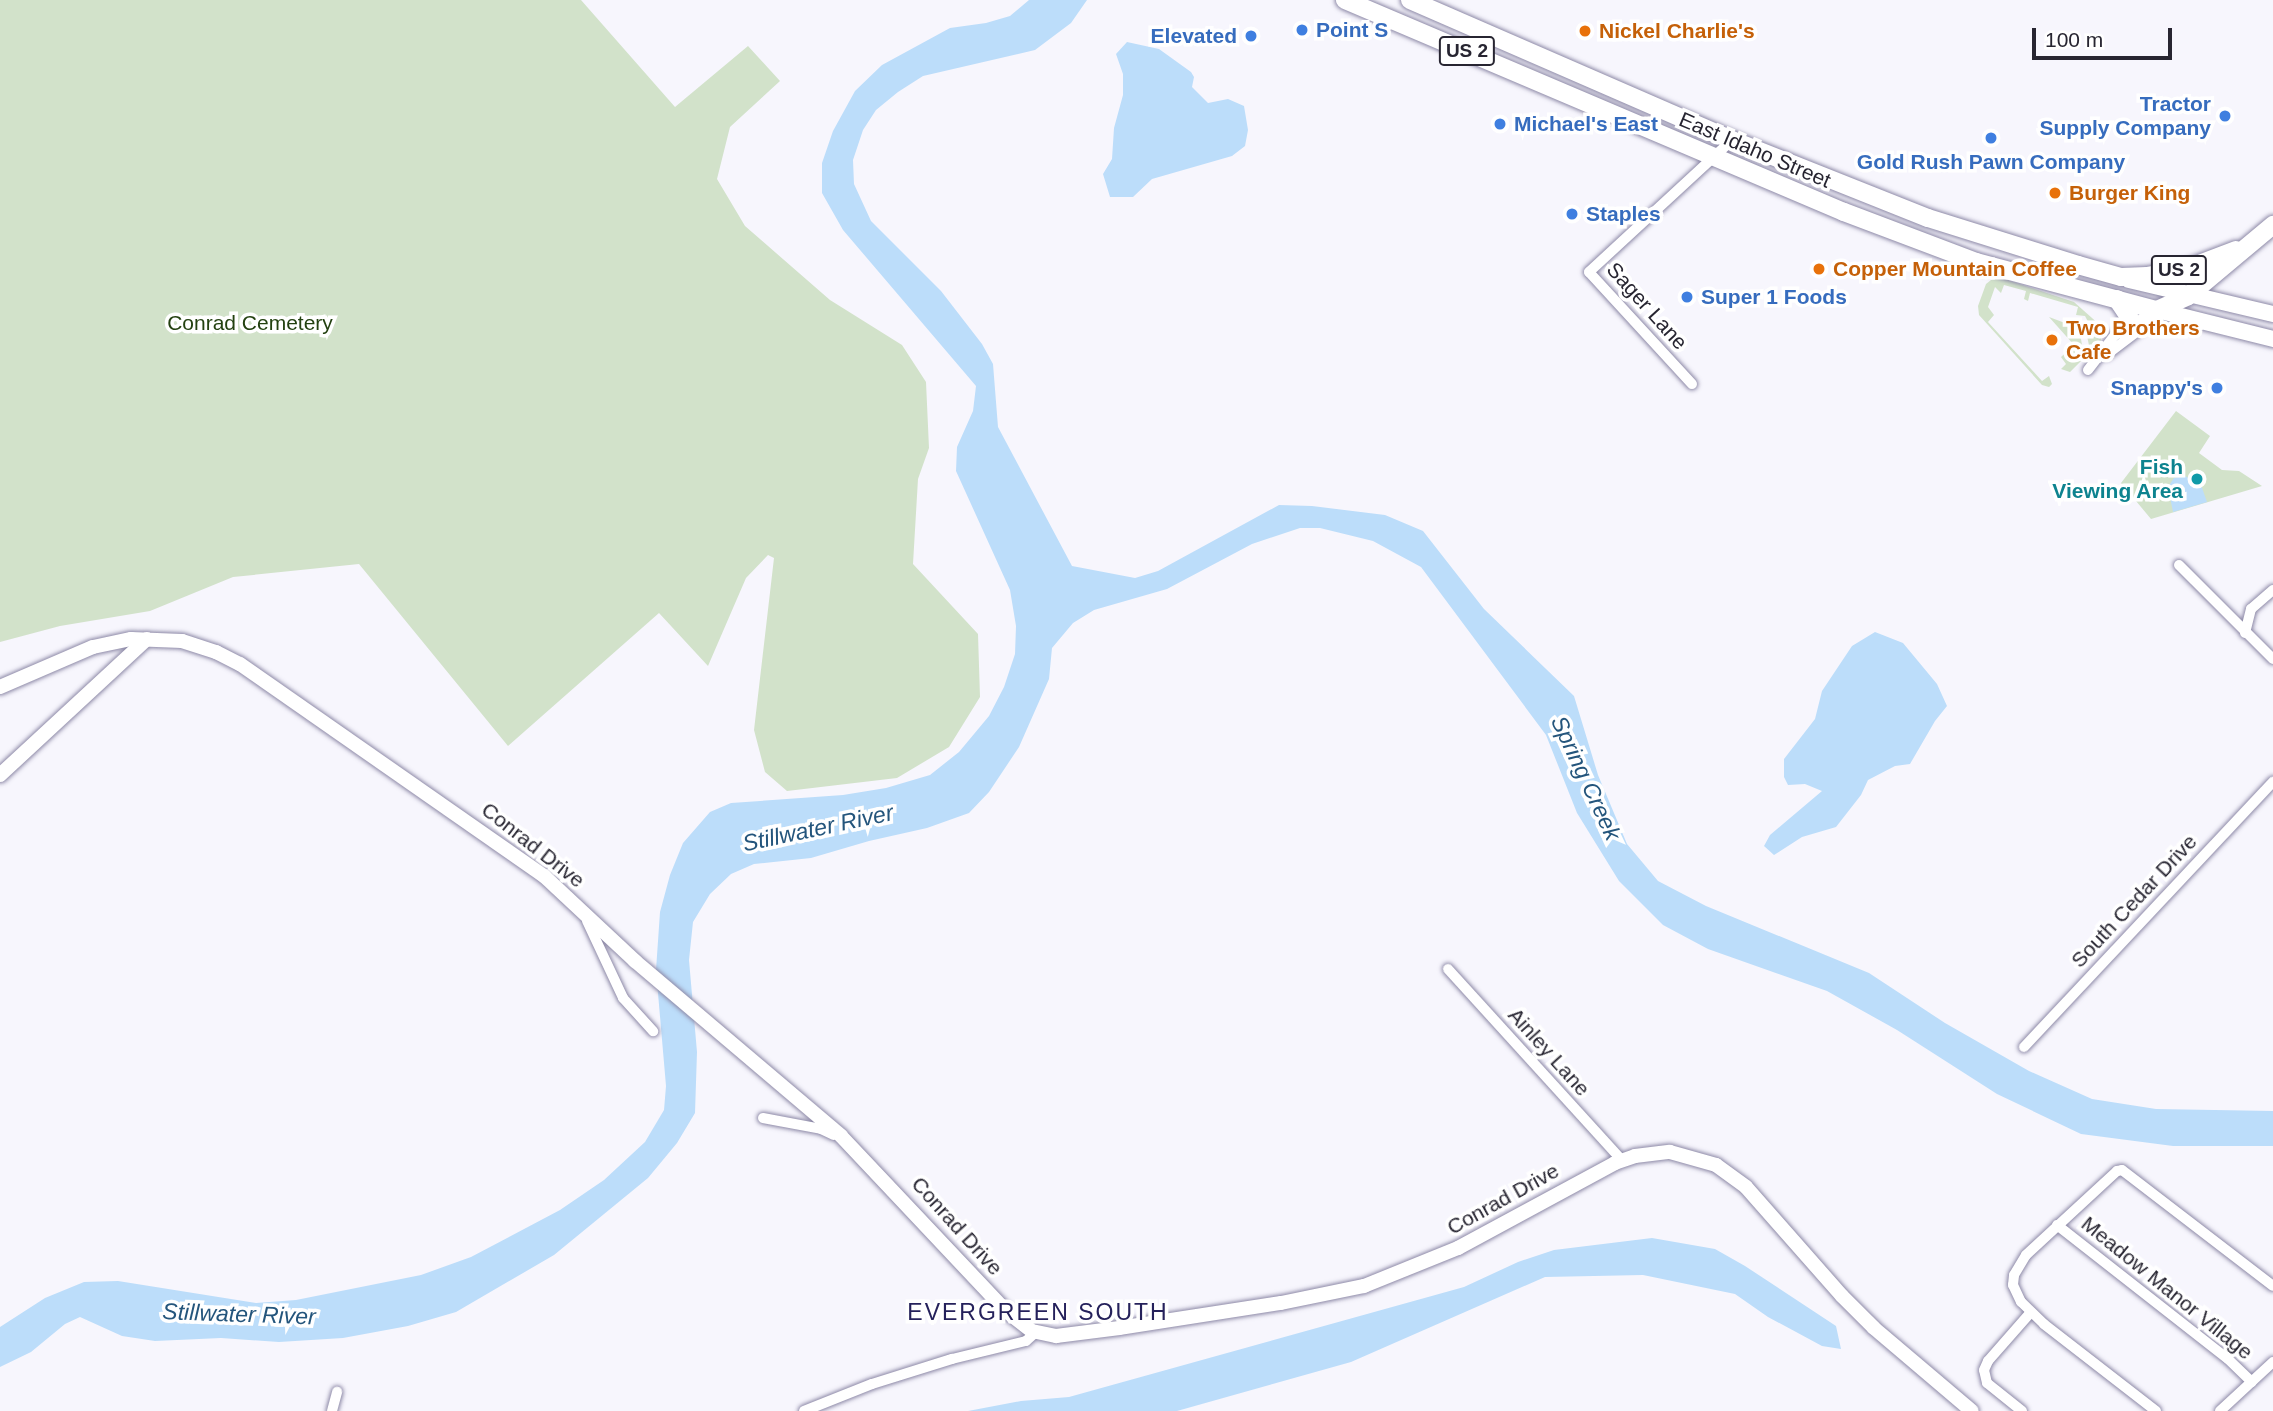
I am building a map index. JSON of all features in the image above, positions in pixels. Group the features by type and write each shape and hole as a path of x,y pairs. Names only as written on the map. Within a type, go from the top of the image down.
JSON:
{"highway":[{"name":"East Idaho Street","path":"1345,0 1844,212 1976,262 2157,310"},
{"name":"East Idaho Street","path":"1410,0 1732,140 1928,218 2109,274"},
{"path":"1844,212 1894,216 1987,248"},
{"name":"US 2","path":"2157,310 2188,296 2273,225"},
{"name":"US 2","path":"2109,274 2132,277 2175,271 2246,248"},
{"path":"2117,299 2129,317 2125,328"}],"main road":[{"name":"East Idaho Street","path":"2109,274 2188,296 2273,314"},
{"path":"2157,310 2273,339"},
{"path":"0,775 147,639"},
{"name":"Conrad Drive","path":"0,687 93,647 147,639 198,645 240,664 513,851 635,961 849,1143 1006,1311 1036,1332 1056,1336 1117,1329 1281,1304 1364,1286 1458,1248 1622,1160 1655,1152 1685,1154 1716,1165 1732,1175 1761,1203 1842,1296 1972,1411"}],"street":[{"name":"Sager Lane","path":"1692,384 1589,272 1732,140"},
{"path":"2157,310 2156,317 2088,370 2115,335 2157,310"},
{"path":"2179,565 2273,659"},
{"path":"2245,633 2251,609 2273,590"},
{"name":"South Cedar Drive","path":"2024,1047 2273,782"},
{"path":"567,897 583,914 596,936 623,998 653,1031"},
{"name":"Ainley Lane","path":"1448,969 1622,1160"},
{"path":"763,1118 821,1129 849,1143"},
{"name":"Meadow Manor Village","path":"2156,1411 2031,1312 2016,1293 2014,1275 2026,1255 2117,1171 2122,1170 2273,1286"},
{"name":"Meadow Manor Village","path":"2057,1225 2218,1351 2252,1382"},
{"path":"2022,1411 1987,1383 1984,1370 1988,1361 2031,1312"},
{"path":"804,1411 872,1384 952,1359 1026,1341 1036,1332"},
{"name":"Meadow Manor Village","path":"2220,1411 2273,1362"},
{"path":"332,1411 337,1392"}],"green space":[{"name":"Conrad Cemetery","path":"0,0 581,0 675,107 748,46 780,81 730,127 717,179 745,226 830,300 902,345 926,382 929,448 918,479 913,564 978,634 980,697 949,747 897,778 787,791 765,772 754,730 774,558 768,555 746,578 708,666 659,613 508,746 359,564 233,577 150,611 60,626 0,642"},
{"path":"1996,276 2074,302 2101,326 2101,342 2090,350 2087,336 2095,335 2085,316 2076,315 2078,307 2030,293 2028,301 2024,299 2026,291 2004,285 2001,293 1995,287 1988,307 1994,315 1988,322 2042,381 2049,376 2052,384 2049,387 2042,385 1979,315 1978,306 1986,284"},
{"path":"2049,317 2073,326 2081,339 2081,361 2070,372 2061,369 2066,364 2061,357 2074,345"},
{"path":"2176,411 2210,436 2199,453 2222,470 2239,471 2262,486 2151,519 2121,483"}],"water":[{"path":"1029,0 1087,0 1071,23 1035,50 923,76 898,92 876,110 863,130 853,160 854,184 871,221 941,291 982,344 993,364 998,427 1072,566 1135,578 1158,571 1279,505 1312,506 1385,515 1423,531 1484,609 1574,696 1598,775 1627,844 1658,881 1706,906 1869,973 1945,1023 2029,1071 2092,1099 2156,1109 2273,1111 2273,1146 2173,1146 2081,1134 1997,1094 1897,1030 1827,991 1708,949 1663,925 1619,881 1577,813 1546,735 1421,567 1373,541 1320,528 1300,528 1252,544 1167,589 1094,610 1073,623 1052,648 1049,679 1019,747 989,792 969,813 927,828 811,858 754,864 731,874 710,894 693,922 689,960 697,1052 695,1113 677,1143 648,1178 554,1255 456,1312 408,1326 343,1338 279,1342 221,1338 155,1341 122,1336 80,1317 65,1324 31,1352 0,1367 0,1327 45,1298 84,1282 118,1281 256,1303 296,1300 421,1275 471,1257 560,1210 604,1180 645,1142 664,1110 666,1086 656,970 660,912 670,875 683,843 710,812 731,803 843,795 886,788 930,775 959,752 989,716 1004,687 1015,654 1016,626 1010,590 956,471 957,447 973,411 976,386 843,230 822,193 822,163 833,131 855,91 882,65 950,28 986,23 1010,16"},
{"path":"1127,42 1159,49 1191,72 1194,77 1192,87 1208,103 1228,99 1244,106 1248,130 1245,146 1232,156 1152,179 1133,197 1110,197 1103,174 1112,159 1114,128 1123,95 1123,74 1116,54"},
{"path":"2185,476 2201,485 2207,502 2173,512 2168,487 2174,478"},
{"path":"1875,632 1903,643 1937,684 1947,706 1910,764 1895,766 1868,780 1861,795 1836,827 1802,837 1774,855 1764,846 1770,835 1822,791 1805,784 1788,785 1784,777 1784,759 1815,719 1822,691 1852,646"},
{"path":"1652,1238 1715,1249 1745,1266 1836,1326 1841,1349 1822,1346 1768,1317 1735,1294 1643,1275 1545,1277 1351,1362 1177,1411 968,1411 1021,1401 1069,1397 1464,1287 1518,1262 1554,1250"}],"place":[{"name":"Point S","path":"1302,30"},
{"name":"Nickel Charlie's","path":"1585,31"},
{"name":"Elevated","path":"1251,36"},
{"name":"Tractor Supply Company","path":"2225,116"},
{"name":"Michael's East","path":"1500,124"},
{"name":"Gold Rush Pawn Company","path":"1991,138"},
{"name":"Burger King","path":"2055,193"},
{"name":"Staples","path":"1572,214"},
{"name":"Copper Mountain Coffee","path":"1819,269"},
{"name":"Super 1 Foods","path":"1687,297"},
{"name":"Two Brothers Cafe","path":"2052,340"},
{"name":"Snappy's","path":"2217,388"},
{"name":"Fish Viewing Area","path":"2197,479"}],"district":[{"name":"EVERGREEN SOUTH","path":"1038,1312"}],"water label":[{"name":"Spring Creek","path":"1586,778"},
{"name":"Stillwater River","path":"818,828"},
{"name":"Stillwater River","path":"239,1314"}]}
